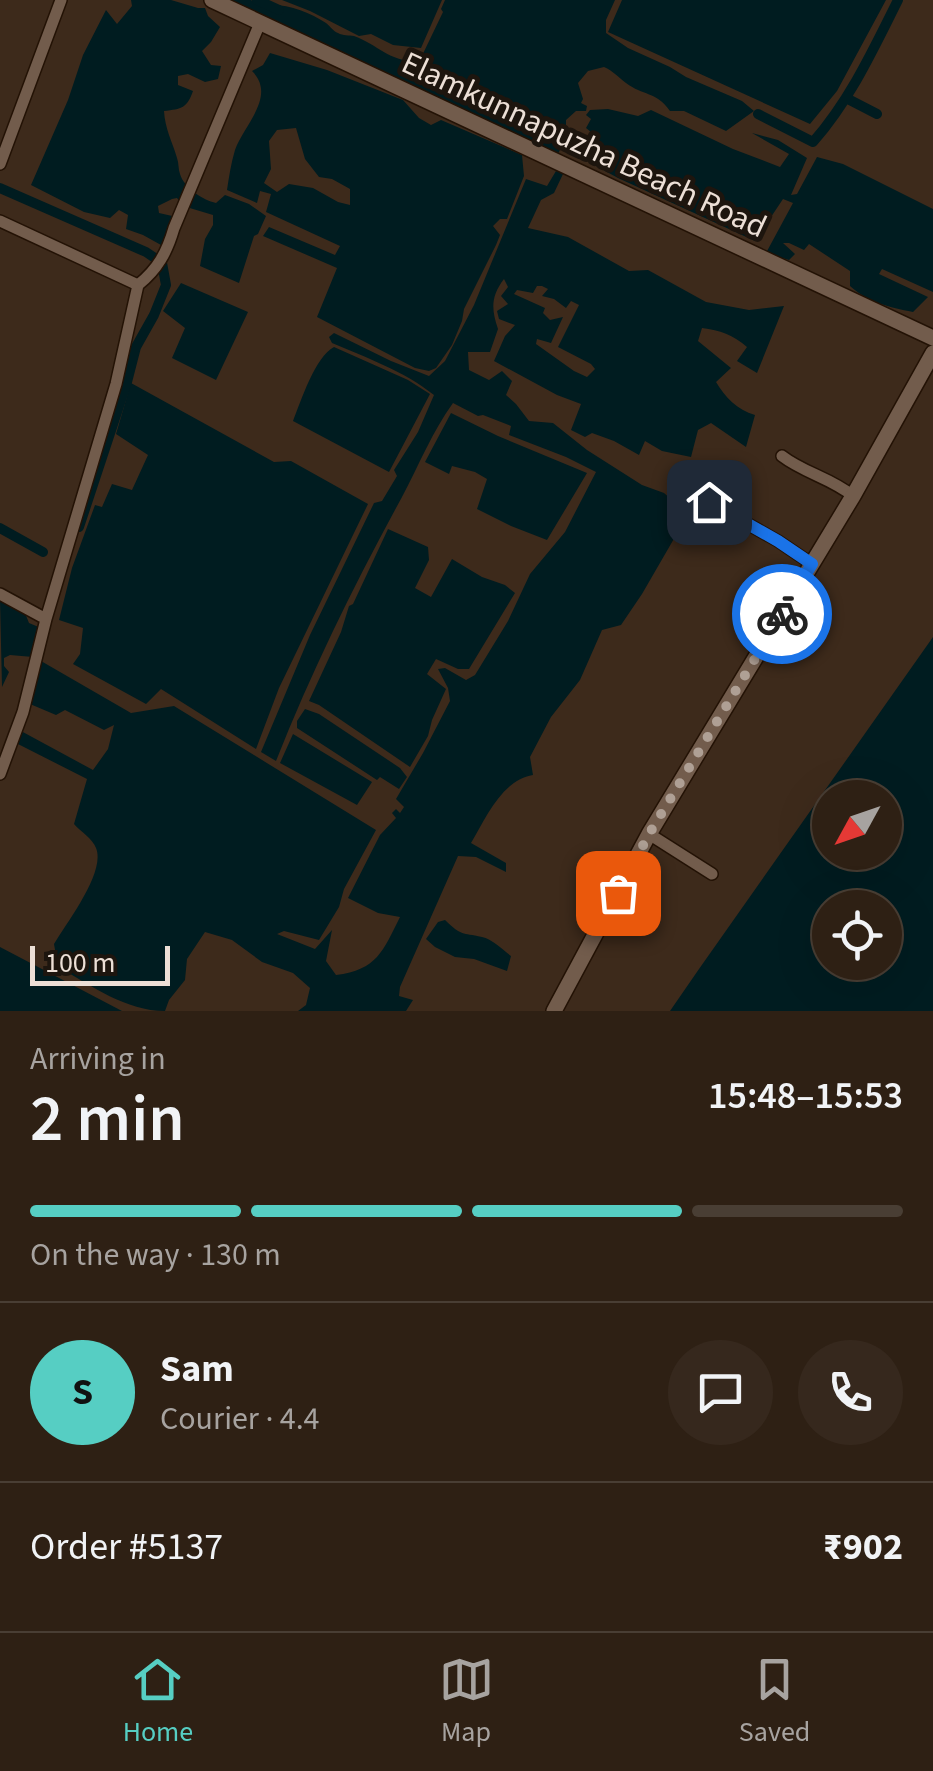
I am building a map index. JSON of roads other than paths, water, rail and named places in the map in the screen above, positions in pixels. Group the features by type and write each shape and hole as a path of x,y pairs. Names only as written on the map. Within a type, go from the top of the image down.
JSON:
{"main road":[{"name":"Elamkunnapuzha Beach Road","path":"212,0 933,338"},
{"path":"554,1011 649,834 853,496 933,353"}],"street":[{"path":"0,164 61,0"},
{"path":"0,774 23,712 116,384 138,285 152,274 166,252 260,22"},
{"path":"0,221 138,285"},
{"path":"782,456 799,469 829,479 853,496"},
{"path":"709,502 812,564"},
{"path":"0,594 46,620"},
{"path":"649,834 712,874"}],"water":[{"path":"131,0 171,0 205,8 220,27 202,51 211,65 221,66 218,79 205,82 188,74 178,76 178,85 193,91 191,97 183,107 164,111 180,174 190,189 216,203 225,195 266,216 254,236 239,283 200,266 213,215 183,206 177,198 158,206 159,213 181,218 168,242 161,245 126,229 128,215 119,210 110,218 84,212 31,185 83,55 106,10 117,24 132,6"},
{"path":"229,0 294,8 340,34 354,36 399,59 419,62 445,0 615,0 606,20 606,33 686,77 742,101 754,111 726,131 684,111 670,111 660,100 632,87 604,67 588,71 578,83 586,111 576,111 566,120 566,137 557,156"},
{"path":"282,0 442,0 421,48 393,45 371,34 359,36"},
{"path":"622,0 886,0 837,91 810,124 608,32"},
{"path":"270,53 327,70 403,100 431,125 441,120 522,155 524,176 507,219 500,219 493,226 500,235 496,245 464,309 452,345 436,368 415,368 317,317 337,268 263,236 269,227 335,255 340,246 266,212 271,194 260,191 257,203 227,190 235,150 260,100 259,81 252,71 263,65","holes":["296,128 305,159 319,177 350,189 350,205 313,188 289,184 277,192 264,183 271,169 269,141 277,130"]},
{"path":"608,109 638,116 651,110 780,167 789,154 752,133 778,140 807,158 791,195 797,194 817,157 843,164 933,209 933,292 882,269 879,274 928,297 913,312 857,292 850,286 850,271 809,244 804,250 783,243 795,254 789,260 766,253 793,203 783,199 755,241 596,166 593,150 580,144 591,132 586,128 591,119 586,115 590,110"},
{"path":"556,171 563,174 554,193 541,200 528,228 568,237 629,271 648,270 706,302 749,310 784,306 757,373 737,361 747,347 731,336 702,328 698,341 731,368 716,382 723,393 755,415 746,447 711,423 698,430 691,457 662,451 645,441 639,455 614,441 592,433 585,437 571,430 581,404 494,361 505,336 515,325 499,319 497,311 508,304 501,296 508,287 504,279 497,291 493,309 498,329 490,352 468,352 469,370 489,380 502,371 512,381 506,395 529,421 553,423 587,450 690,511 621,625 602,630 580,680 551,717 530,757 533,775 504,792 471,843 506,863 506,872 476,857 458,856 400,987 399,996 413,1000 406,1011 298,1011 306,1005 310,988 293,973 262,962 232,940 205,932 187,959 185,980 165,1011 123,1002 58,967 54,944 84,897 98,858 94,845 74,824 87,779 16,743 21,731 93,770 108,749 114,725 104,730 65,710 56,715 30,704 41,661 131,713 174,706 376,830 319,940 284,931 277,934 315,949 332,930 326,961 336,975 361,969 383,949 400,917 378,913 348,898 380,835 396,818 392,813 396,809 400,813 404,807 396,799 450,701 438,669 445,668 466,680 475,675 508,621 530,574 565,532 596,472 509,435 511,426 453,403 351,594 276,761 261,752 310,635 374,503 382,501 397,476 394,470 418,432 434,395 398,372 332,343 329,337 334,333 429,376 445,361 474,305 526,179 547,186","holes":["537,286 548,289 542,296 566,308 571,301 579,305 558,347 591,364 595,369 587,377 536,344 537,339 551,343 563,317 550,320 543,313 545,308 514,294 517,290 533,293"]},
{"path":"181,283 248,312 216,380 172,358 185,328 163,311"},
{"path":"334,347 430,394 389,472 293,421 315,370"},
{"path":"131,383 274,462 291,461 368,504 279,688 256,749 161,689 146,704 73,664 80,654 83,628 59,620 72,568 95,505 102,507 112,484 132,490 148,455 116,434"},
{"path":"451,413 587,473 547,540 477,509 487,479 452,466 449,474 425,462"},
{"path":"388,529 428,547 429,560 415,588 431,597 452,559 515,593 469,669 458,669 436,659 427,674 446,689 428,736 410,767 309,701 349,606"},
{"path":"0,600 25,613 29,623 41,628 33,657 4,658 9,672 2,687"},
{"path":"933,637 933,1011 670,1011 812,809 812,870 902,870 902,780 832,780"},
{"path":"305,709 319,714 400,768 407,777 399,789 380,777 377,780 297,728"},
{"path":"293,734 372,782 357,805 280,763"},
{"path":"445,920 459,932 490,940 511,956 507,971 474,959 455,957 435,947 426,939 438,922"},
{"path":"0,947 122,1011 0,1011"}],"waterway":[{"path":"257,0 279,10"},
{"path":"758,114 813,142 850,92 898,0"},
{"path":"846,98 877,114"},
{"path":"0,188 146,252 162,263 166,285 136,347 79,527"},
{"path":"0,528 43,552"}]}
